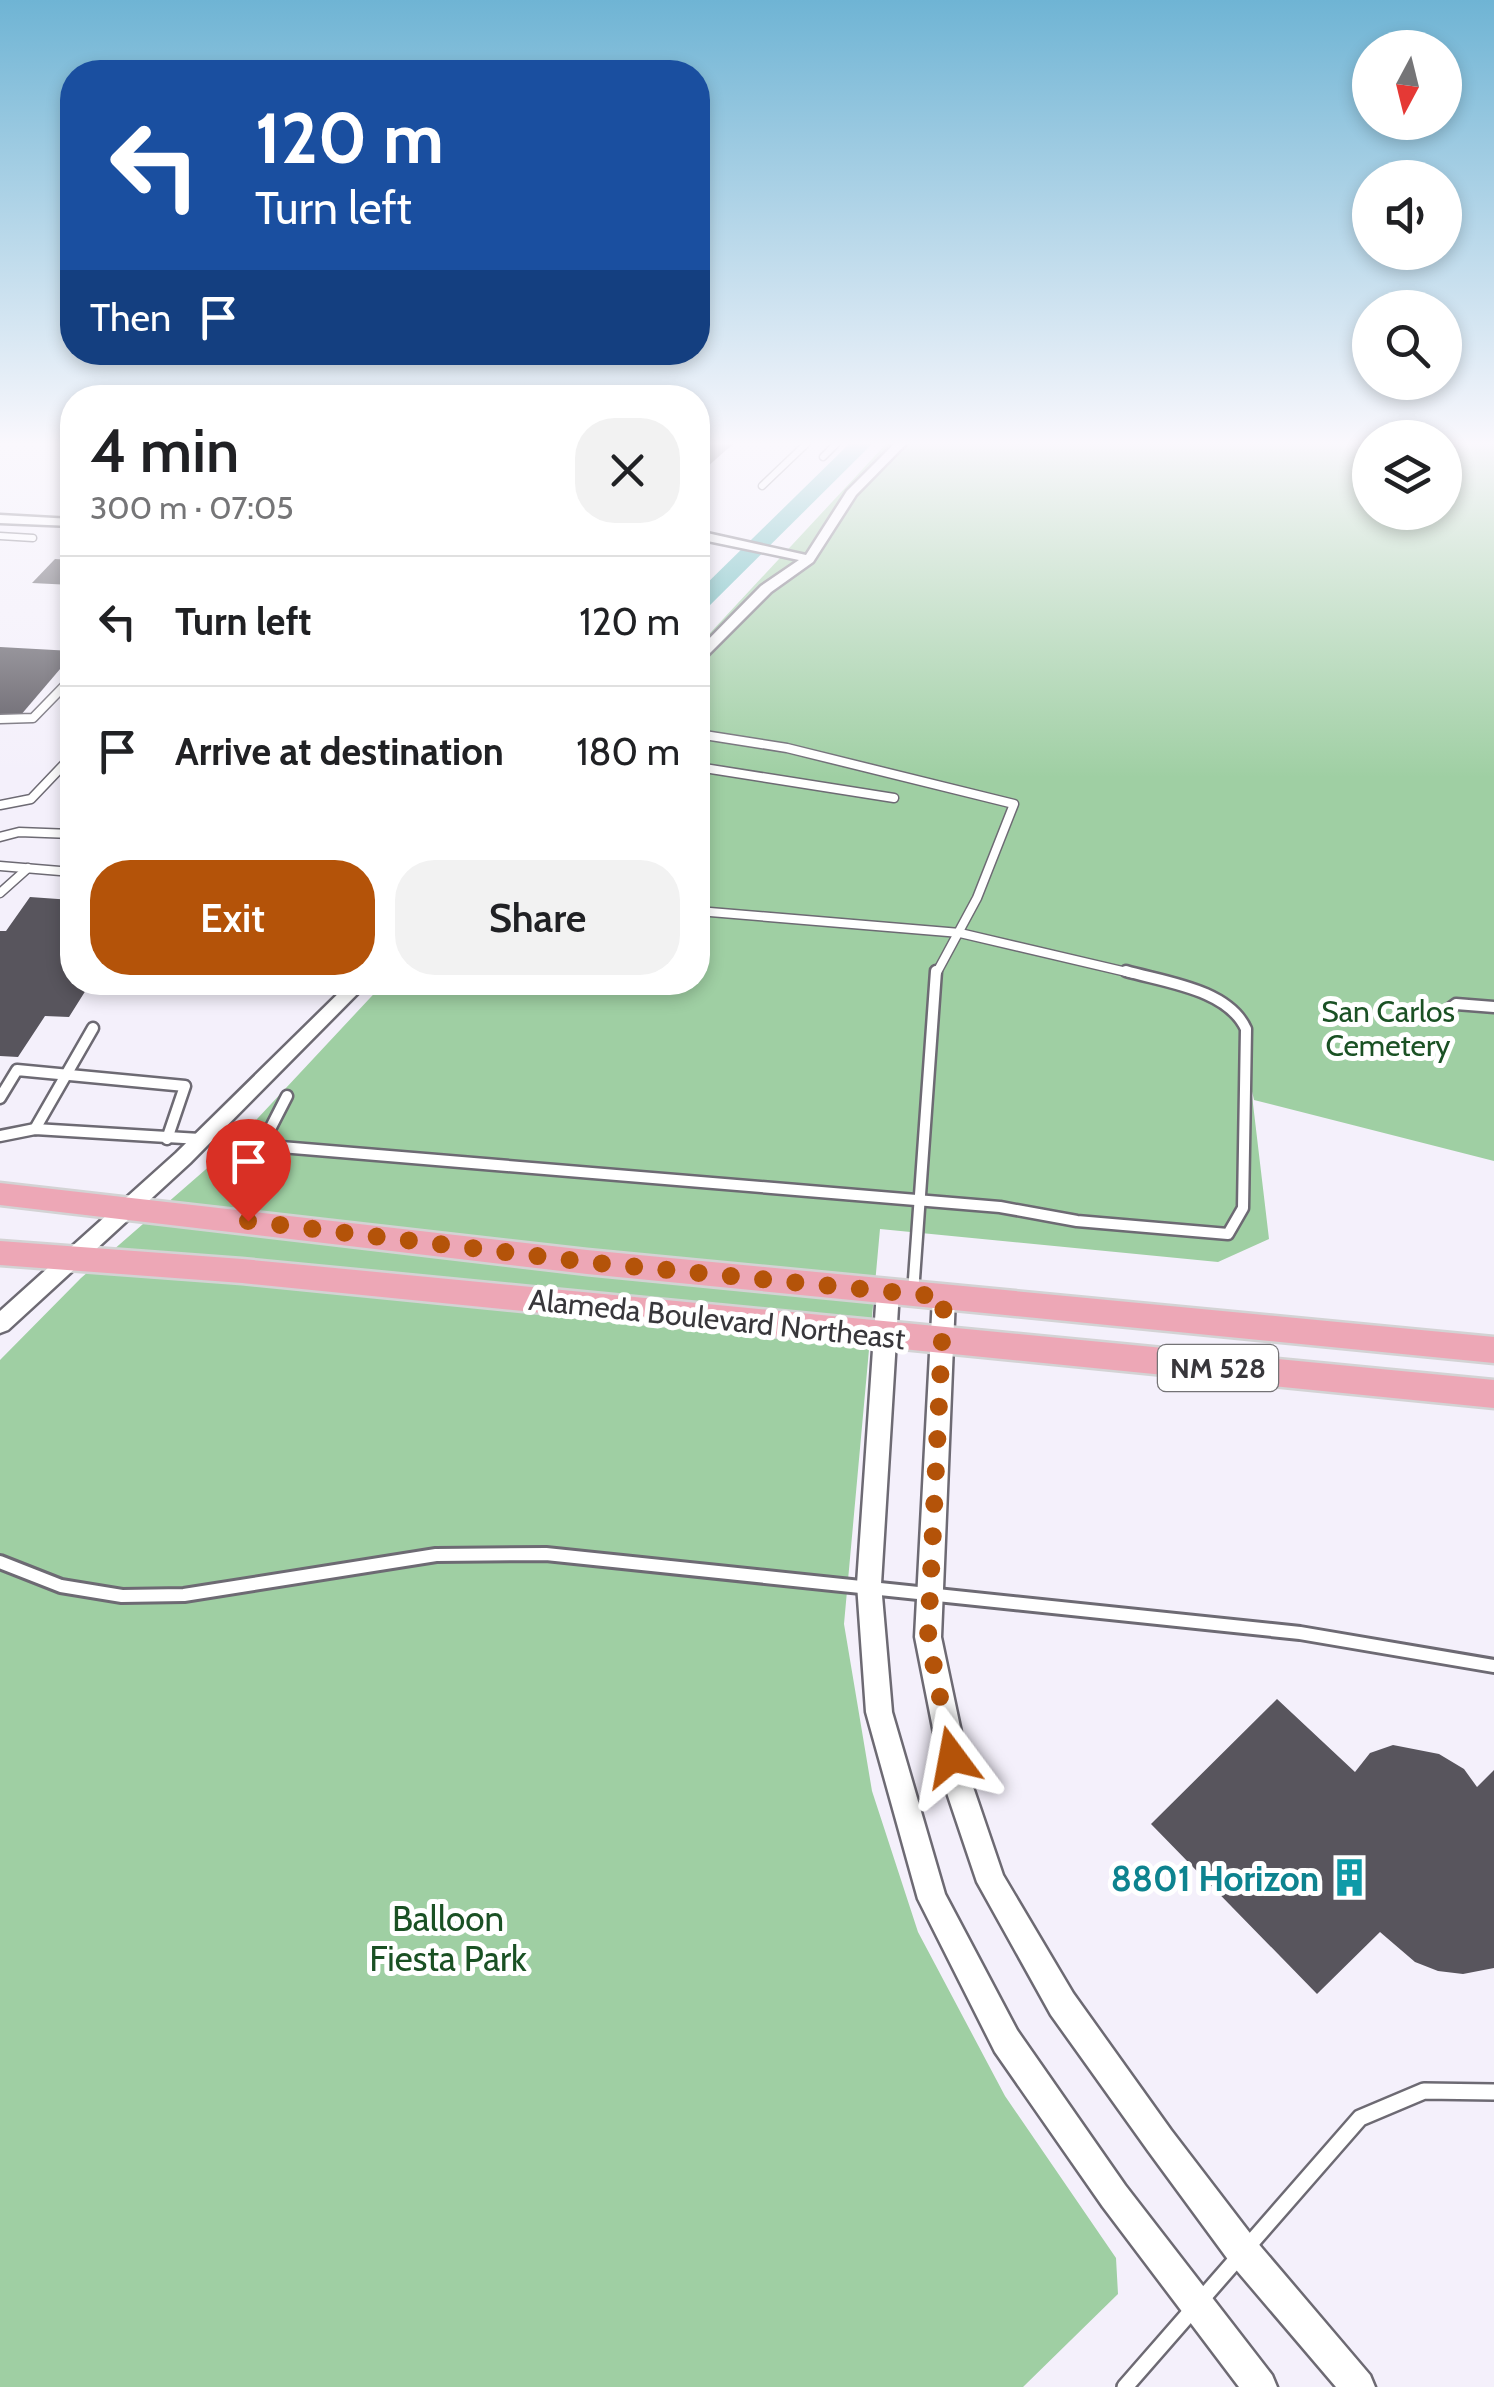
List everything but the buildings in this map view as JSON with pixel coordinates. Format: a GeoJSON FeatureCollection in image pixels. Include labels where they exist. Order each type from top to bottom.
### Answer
{"type":"FeatureCollection","features":[{"type":"Feature","properties":{"kind":"main road","name":"Alameda Boulevard Northeast"},"geometry":{"type":"LineString","coordinates":[[0,1194],[587,1262],[1494,1350]]}},
{"type":"Feature","properties":{"kind":"main road","name":"Alameda Boulevard Northeast"},"geometry":{"type":"LineString","coordinates":[[0,1253],[242,1271],[1494,1394]]}},
{"type":"Feature","properties":{"kind":"street"},"geometry":{"type":"LineString","coordinates":[[788,555],[809,560]]}},
{"type":"Feature","properties":{"kind":"street"},"geometry":{"type":"LineString","coordinates":[[710,645],[766,589],[812,555]]}},
{"type":"Feature","properties":{"kind":"street"},"geometry":{"type":"LineString","coordinates":[[0,1324],[200,1139],[348,995]]}},
{"type":"Feature","properties":{"kind":"street"},"geometry":{"type":"LineString","coordinates":[[1260,2387],[1196,2307],[1006,2040],[932,1899],[879,1712],[869,1584],[884,1336],[915,1294],[941,1341],[927,1591],[928,1637],[958,1784],[991,1882],[1062,2004],[1244,2253],[1358,2387]]}},
{"type":"Feature","properties":{"kind":"lane"},"geometry":{"type":"LineString","coordinates":[[0,719],[33,718],[60,690]]}},
{"type":"Feature","properties":{"kind":"lane"},"geometry":{"type":"LineString","coordinates":[[710,736],[787,748],[1014,804],[960,933],[936,970],[917,1202],[915,1294]]}},
{"type":"Feature","properties":{"kind":"lane"},"geometry":{"type":"LineString","coordinates":[[0,805],[32,798],[60,769]]}},
{"type":"Feature","properties":{"kind":"lane"},"geometry":{"type":"LineString","coordinates":[[710,770],[894,798]]}},
{"type":"Feature","properties":{"kind":"lane"},"geometry":{"type":"LineString","coordinates":[[0,837],[19,832],[60,834]]}},
{"type":"Feature","properties":{"kind":"lane"},"geometry":{"type":"LineString","coordinates":[[0,866],[60,871]]}},
{"type":"Feature","properties":{"kind":"lane"},"geometry":{"type":"LineString","coordinates":[[0,893],[28,868]]}},
{"type":"Feature","properties":{"kind":"lane"},"geometry":{"type":"LineString","coordinates":[[287,1096],[267,1135],[281,1147],[1000,1206],[1077,1222],[1228,1234],[1243,1208],[1246,1029],[1239,1012],[1198,991],[1064,954],[960,933],[710,912]]}},
{"type":"Feature","properties":{"kind":"lane"},"geometry":{"type":"LineString","coordinates":[[1438,1018],[1456,1004],[1494,1006]]}},
{"type":"Feature","properties":{"kind":"lane"},"geometry":{"type":"LineString","coordinates":[[36,1129],[93,1028]]}},
{"type":"Feature","properties":{"kind":"lane"},"geometry":{"type":"LineString","coordinates":[[0,1098],[16,1070],[185,1086],[166,1139]]}},
{"type":"Feature","properties":{"kind":"lane"},"geometry":{"type":"LineString","coordinates":[[0,1136],[36,1129],[200,1139]]}},
{"type":"Feature","properties":{"kind":"lane"},"geometry":{"type":"LineString","coordinates":[[0,1562],[31,1578],[89,1595],[151,1600],[431,1556],[496,1552],[869,1584],[1427,1648],[1494,1666]]}},
{"type":"Feature","properties":{"kind":"lane"},"geometry":{"type":"LineString","coordinates":[[1125,2387],[1360,2118],[1386,2101],[1422,2089],[1460,2086],[1494,2092]]}},
{"type":"Feature","properties":{"kind":"green space","name":"Balloon Fiesta Park"},"geometry":{"type":"Polygon","coordinates":[[[782,555],[1494,555],[1494,1161],[1254,1100],[1251,1087],[1269,1239],[1218,1262],[880,1229],[844,1624],[872,1791],[918,1932],[1005,2096],[1116,2258],[1118,2294],[1023,2387],[0,2387],[0,1360],[81,1278],[228,1150],[373,995],[710,995],[710,633],[782,555]]]}},
{"type":"Feature","properties":{"kind":"water"},"geometry":{"type":"Polygon","coordinates":[[[735,555],[760,555],[710,605],[710,580],[735,555]]]}},
{"type":"Feature","properties":{"kind":"place","name":"8801 Horizon"},"geometry":{"type":"Point","coordinates":[1349,1878]}},
{"type":"Feature","properties":{"kind":"route"},"geometry":{"type":"LineString","coordinates":[[248,1221],[587,1262],[944,1297],[927,1591],[928,1637],[952,1757]]}},
{"type":"Feature","properties":{"kind":"park label","name":"San Carlos Cemetery"},"geometry":{"type":"Point","coordinates":[1388,1028]}}]}
